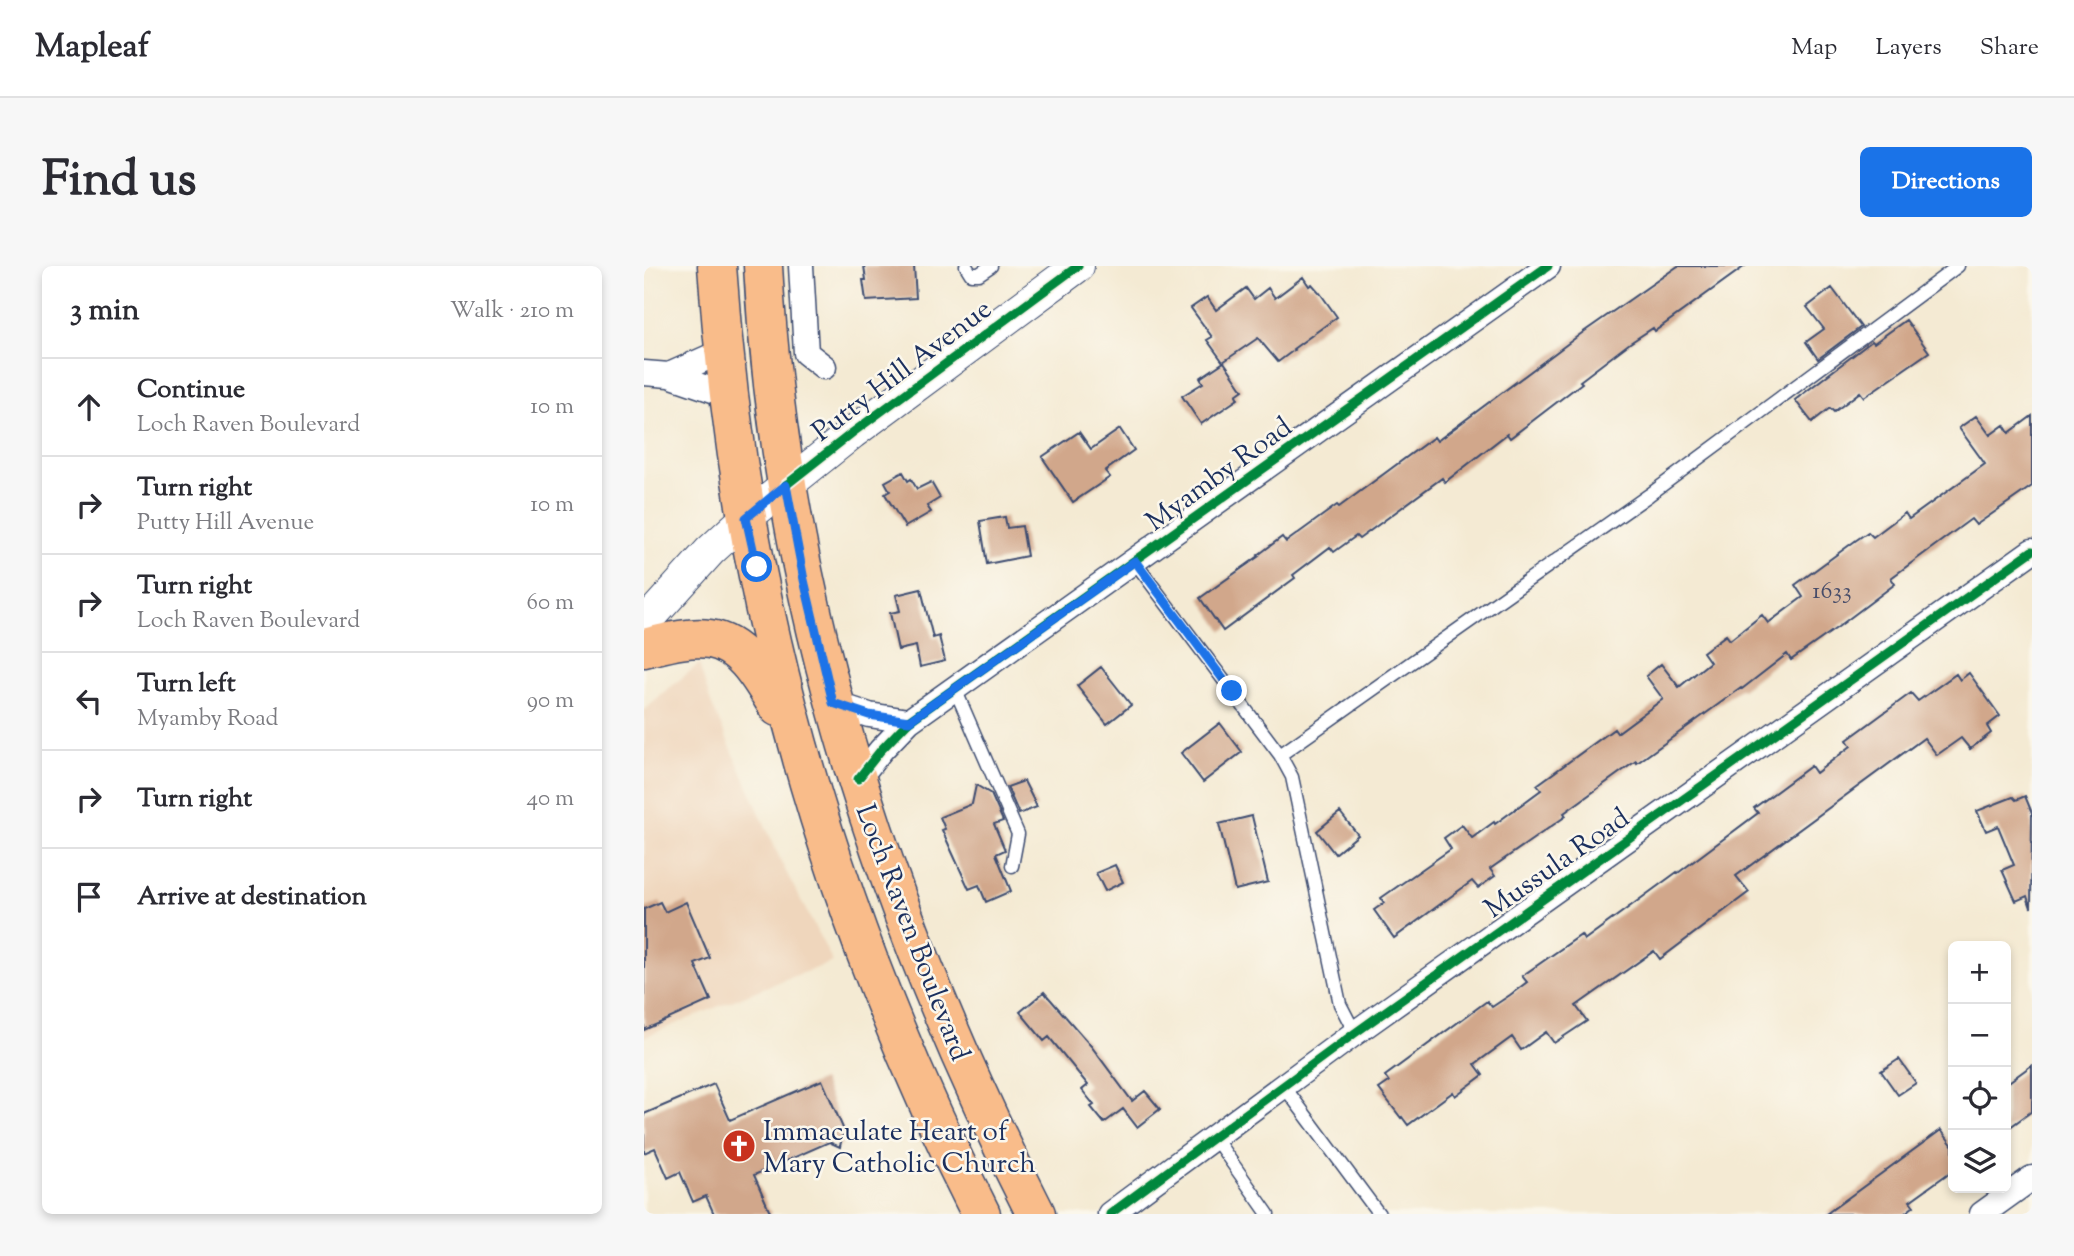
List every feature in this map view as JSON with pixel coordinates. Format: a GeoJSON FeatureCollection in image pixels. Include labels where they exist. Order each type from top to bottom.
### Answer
{"type":"FeatureCollection","features":[{"type":"Feature","properties":{"kind":"main road","name":"Loch Raven Boulevard"},"geometry":{"type":"LineString","coordinates":[[717,266],[746,518],[792,727],[836,872],[870,967],[912,1067],[981,1214]]}},
{"type":"Feature","properties":{"kind":"main road","name":"Loch Raven Boulevard"},"geometry":{"type":"LineString","coordinates":[[764,266],[775,409],[786,485],[804,580],[833,703],[892,885],[942,1015],[983,1108],[1036,1214]]}},
{"type":"Feature","properties":{"kind":"main road"},"geometry":{"type":"LineString","coordinates":[[644,648],[697,638],[711,639],[726,645],[752,667],[792,727]]}},
{"type":"Feature","properties":{"kind":"street"},"geometry":{"type":"LineString","coordinates":[[801,266],[806,353],[824,367]]}},
{"type":"Feature","properties":{"kind":"street","name":"Putty Hill Avenue"},"geometry":{"type":"LineString","coordinates":[[644,624],[710,551],[786,485],[1078,266]]}},
{"type":"Feature","properties":{"kind":"street","name":"Myamby Road"},"geometry":{"type":"LineString","coordinates":[[858,779],[909,721],[1548,266]]}},
{"type":"Feature","properties":{"kind":"street"},"geometry":{"type":"LineString","coordinates":[[656,374],[725,350]]}},
{"type":"Feature","properties":{"kind":"street"},"geometry":{"type":"LineString","coordinates":[[656,374],[730,396]]}},
{"type":"Feature","properties":{"kind":"street","name":"Mussula Road"},"geometry":{"type":"LineString","coordinates":[[1110,1214],[1355,1033],[2032,551]]}},
{"type":"Feature","properties":{"kind":"street"},"geometry":{"type":"LineString","coordinates":[[833,703],[869,715],[909,721]]}},
{"type":"Feature","properties":{"kind":"street"},"geometry":{"type":"LineString","coordinates":[[1983,1214],[2032,1178]]}},
{"type":"Feature","properties":{"kind":"lane"},"geometry":{"type":"LineString","coordinates":[[966,266],[971,274],[979,274],[991,266]]}},
{"type":"Feature","properties":{"kind":"lane"},"geometry":{"type":"LineString","coordinates":[[1280,755],[1649,495],[1958,266]]}},
{"type":"Feature","properties":{"kind":"lane"},"geometry":{"type":"LineString","coordinates":[[1135,561],[1280,755],[1292,776],[1340,1004],[1355,1033]]}},
{"type":"Feature","properties":{"kind":"lane"},"geometry":{"type":"LineString","coordinates":[[955,689],[1018,834],[1012,866]]}},
{"type":"Feature","properties":{"kind":"lane"},"geometry":{"type":"LineString","coordinates":[[1283,1085],[1379,1214]]}},
{"type":"Feature","properties":{"kind":"lane"},"geometry":{"type":"LineString","coordinates":[[1213,1137],[1268,1214]]}},
{"type":"Feature","properties":{"kind":"shaded area"},"geometry":{"type":"Polygon","coordinates":[[[699,664],[711,703],[785,870],[833,962],[644,1037],[644,711],[699,664]]]}},
{"type":"Feature","properties":{"kind":"building"},"geometry":{"type":"Polygon","coordinates":[[[864,266],[914,266],[916,298],[866,301],[864,266]]]}},
{"type":"Feature","properties":{"kind":"building"},"geometry":{"type":"Polygon","coordinates":[[[1678,266],[1745,266],[1655,331],[1653,328],[1630,343],[1510,438],[1507,434],[1445,482],[1442,478],[1359,539],[1356,536],[1334,552],[1330,547],[1293,575],[1295,578],[1223,631],[1200,598],[1282,537],[1286,542],[1337,505],[1339,507],[1434,437],[1437,441],[1582,333],[1678,266]]]}},
{"type":"Feature","properties":{"kind":"building"},"geometry":{"type":"Polygon","coordinates":[[[1303,277],[1309,286],[1312,284],[1320,293],[1337,317],[1278,362],[1258,338],[1223,362],[1207,340],[1212,337],[1191,308],[1207,297],[1216,310],[1246,288],[1254,299],[1268,288],[1275,298],[1303,277]]]}},
{"type":"Feature","properties":{"kind":"building"},"geometry":{"type":"Polygon","coordinates":[[[1832,288],[1861,327],[1818,359],[1806,342],[1824,329],[1807,307],[1832,288]]]}},
{"type":"Feature","properties":{"kind":"building"},"geometry":{"type":"Polygon","coordinates":[[[1906,320],[1929,352],[1864,397],[1860,392],[1834,412],[1830,408],[1812,422],[1795,400],[1872,341],[1874,343],[1906,320]]]}},
{"type":"Feature","properties":{"kind":"building"},"geometry":{"type":"Polygon","coordinates":[[[1224,362],[1243,390],[1236,395],[1238,399],[1201,424],[1182,396],[1203,383],[1200,378],[1224,362]]]}},
{"type":"Feature","properties":{"kind":"building"},"geometry":{"type":"Polygon","coordinates":[[[1976,416],[1990,435],[2004,425],[2009,433],[2032,416],[2032,486],[1976,525],[1971,519],[1891,578],[1895,584],[1838,627],[1791,660],[1787,654],[1742,689],[1564,813],[1566,816],[1490,869],[1495,876],[1478,888],[1472,881],[1394,938],[1374,910],[1384,903],[1381,898],[1451,849],[1444,838],[1462,825],[1472,838],[1494,822],[1495,824],[1541,790],[1537,785],[1614,729],[1617,733],[1663,699],[1646,676],[1661,664],[1679,687],[1710,662],[1703,652],[1726,635],[1730,640],[1762,615],[1768,623],[1803,597],[1795,585],[1855,541],[1868,532],[1873,537],[1905,513],[1909,519],[1985,464],[1959,428],[1976,416]]]}},
{"type":"Feature","properties":{"kind":"building"},"geometry":{"type":"Polygon","coordinates":[[[1120,429],[1134,450],[1105,471],[1110,477],[1073,502],[1042,457],[1079,432],[1091,449],[1120,429]]]}},
{"type":"Feature","properties":{"kind":"building"},"geometry":{"type":"Polygon","coordinates":[[[903,472],[917,489],[931,482],[940,498],[927,506],[931,512],[905,527],[885,494],[890,491],[885,482],[903,472]]]}},
{"type":"Feature","properties":{"kind":"building"},"geometry":{"type":"Polygon","coordinates":[[[1005,517],[1007,528],[1022,526],[1027,556],[987,564],[980,521],[1005,517]]]}},
{"type":"Feature","properties":{"kind":"building"},"geometry":{"type":"Polygon","coordinates":[[[921,589],[933,638],[939,636],[945,661],[920,667],[916,646],[898,650],[890,613],[900,611],[896,595],[921,589]]]}},
{"type":"Feature","properties":{"kind":"building"},"geometry":{"type":"Polygon","coordinates":[[[1101,667],[1131,705],[1107,724],[1077,686],[1101,667]]]}},
{"type":"Feature","properties":{"kind":"building"},"geometry":{"type":"Polygon","coordinates":[[[1969,673],[2000,716],[1987,726],[1991,733],[1970,749],[1961,738],[1937,755],[1924,738],[1736,876],[1749,892],[1660,959],[1654,951],[1576,1006],[1587,1021],[1554,1043],[1546,1032],[1521,1050],[1512,1037],[1475,1064],[1483,1075],[1455,1096],[1453,1092],[1408,1125],[1379,1089],[1389,1082],[1385,1076],[1487,1001],[1492,1007],[1510,995],[1527,982],[1522,976],[1581,935],[1584,940],[1678,873],[1758,813],[1754,808],[1811,766],[1816,773],[1851,746],[1847,740],[1911,693],[1918,701],[1956,674],[1960,680],[1969,673]]]}},
{"type":"Feature","properties":{"kind":"building"},"geometry":{"type":"Polygon","coordinates":[[[1220,723],[1242,752],[1203,782],[1181,753],[1220,723]]]}},
{"type":"Feature","properties":{"kind":"building"},"geometry":{"type":"Polygon","coordinates":[[[1024,781],[1037,807],[1019,814],[1007,787],[1024,781]]]}},
{"type":"Feature","properties":{"kind":"building"},"geometry":{"type":"Polygon","coordinates":[[[976,785],[991,794],[1003,821],[994,824],[1005,850],[996,854],[1011,891],[986,902],[979,885],[969,889],[942,830],[945,829],[940,817],[972,804],[976,785]]]}},
{"type":"Feature","properties":{"kind":"building"},"geometry":{"type":"Polygon","coordinates":[[[2025,796],[2032,813],[2031,908],[2027,896],[2016,901],[2002,870],[2014,865],[1998,826],[1986,831],[1977,811],[2013,797],[2016,800],[2025,796]]]}},
{"type":"Feature","properties":{"kind":"building"},"geometry":{"type":"Polygon","coordinates":[[[1340,812],[1358,835],[1335,854],[1317,831],[1340,812]]]}},
{"type":"Feature","properties":{"kind":"building"},"geometry":{"type":"Polygon","coordinates":[[[1252,816],[1268,882],[1235,890],[1219,824],[1252,816]]]}},
{"type":"Feature","properties":{"kind":"building"},"geometry":{"type":"Polygon","coordinates":[[[1115,865],[1123,882],[1105,891],[1096,873],[1115,865]]]}},
{"type":"Feature","properties":{"kind":"building"},"geometry":{"type":"Polygon","coordinates":[[[660,902],[665,912],[686,902],[710,958],[695,964],[711,1000],[644,1030],[644,909],[660,902]]]}},
{"type":"Feature","properties":{"kind":"building"},"geometry":{"type":"Polygon","coordinates":[[[1044,992],[1091,1046],[1132,1101],[1145,1091],[1160,1109],[1137,1127],[1123,1109],[1104,1123],[1082,1090],[1088,1085],[1049,1037],[1044,1041],[1020,1012],[1044,992]]]}},
{"type":"Feature","properties":{"kind":"building"},"geometry":{"type":"Polygon","coordinates":[[[1899,1059],[1916,1083],[1898,1095],[1881,1071],[1899,1059]]]}},
{"type":"Feature","properties":{"kind":"building"},"geometry":{"type":"Polygon","coordinates":[[[2032,1065],[2032,1111],[2011,1126],[2011,1080],[2032,1065]]]}},
{"type":"Feature","properties":{"kind":"building","name":"Immaculate Heart of Mary Catholic Church"},"geometry":{"type":"Polygon","coordinates":[[[822,1080],[846,1135],[842,1136],[840,1147],[829,1142],[754,1175],[771,1214],[714,1214],[706,1196],[693,1202],[680,1172],[668,1178],[655,1148],[644,1153],[644,1114],[714,1084],[730,1120],[822,1080]]]}},
{"type":"Feature","properties":{"kind":"building"},"geometry":{"type":"Polygon","coordinates":[[[1941,1130],[1948,1139],[1948,1174],[1910,1201],[1914,1206],[1904,1214],[1826,1214],[1941,1130]]]}},
{"type":"Feature","properties":{"kind":"cycle path"},"geometry":{"type":"LineString","coordinates":[[786,485],[1078,266]]}},
{"type":"Feature","properties":{"kind":"cycle path"},"geometry":{"type":"LineString","coordinates":[[858,779],[909,721],[1548,266]]}},
{"type":"Feature","properties":{"kind":"cycle path"},"geometry":{"type":"LineString","coordinates":[[1110,1214],[1355,1033],[2032,551]]}},
{"type":"Feature","properties":{"kind":"place","name":"Immaculate Heart of Mary Catholic Church"},"geometry":{"type":"Point","coordinates":[739,1146]}},
{"type":"Feature","properties":{"kind":"route"},"geometry":{"type":"LineString","coordinates":[[757,567],[746,518],[786,485],[804,580],[833,703],[869,715],[909,721],[1135,561],[1232,691]]}}]}
